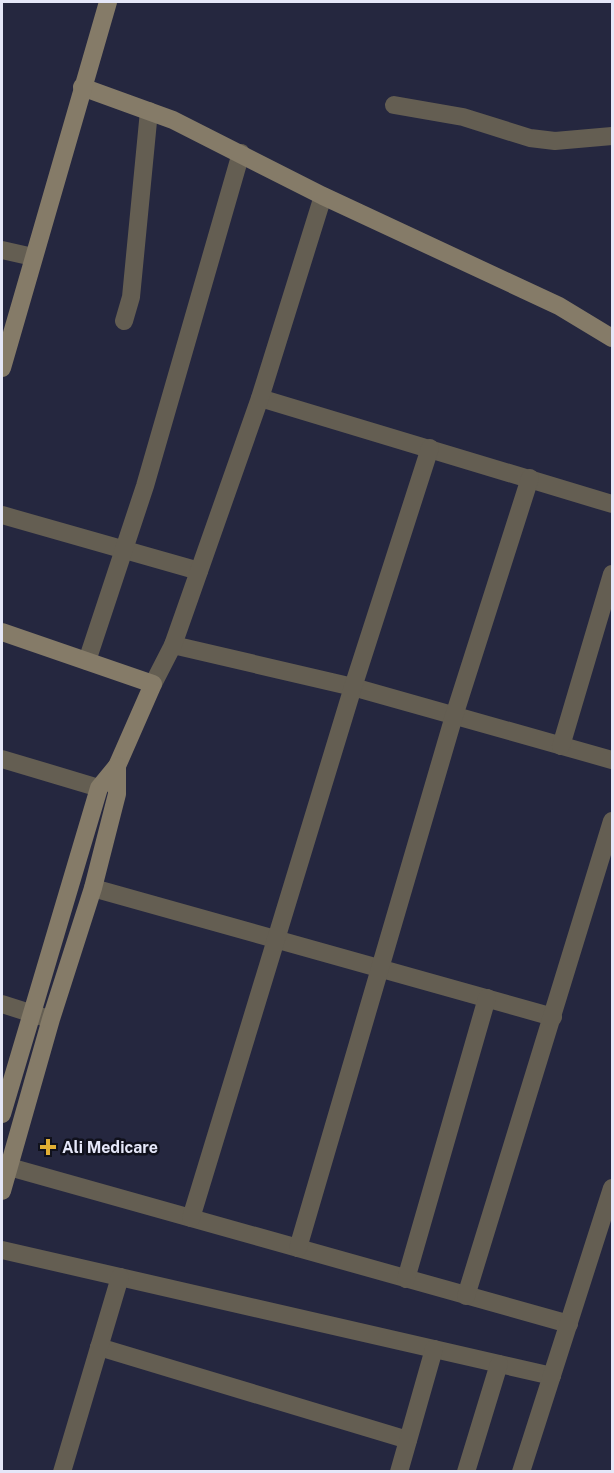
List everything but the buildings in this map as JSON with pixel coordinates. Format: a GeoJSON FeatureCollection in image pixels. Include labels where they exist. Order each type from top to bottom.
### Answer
{"type":"FeatureCollection","features":[{"type":"Feature","properties":{"kind":"main road"},"geometry":{"type":"LineString","coordinates":[[2,368],[108,2]]}},
{"type":"Feature","properties":{"kind":"main road"},"geometry":{"type":"LineString","coordinates":[[82,87],[149,111],[241,153],[323,196],[559,306],[612,338]]}},
{"type":"Feature","properties":{"kind":"main road"},"geometry":{"type":"LineString","coordinates":[[2,632],[153,684],[117,766],[99,788],[2,1114]]}},
{"type":"Feature","properties":{"kind":"main road"},"geometry":{"type":"LineString","coordinates":[[2,1191],[5,1166],[93,888],[117,794],[117,766]]}},
{"type":"Feature","properties":{"kind":"street"},"geometry":{"type":"LineString","coordinates":[[394,105],[463,117],[530,138],[555,141],[612,136]]}},
{"type":"Feature","properties":{"kind":"street"},"geometry":{"type":"LineString","coordinates":[[124,321],[131,297],[149,111]]}},
{"type":"Feature","properties":{"kind":"street"},"geometry":{"type":"LineString","coordinates":[[87,661],[145,486],[241,153]]}},
{"type":"Feature","properties":{"kind":"street"},"geometry":{"type":"LineString","coordinates":[[153,684],[173,645],[260,398],[323,196]]}},
{"type":"Feature","properties":{"kind":"street"},"geometry":{"type":"LineString","coordinates":[[2,250],[33,257]]}},
{"type":"Feature","properties":{"kind":"street"},"geometry":{"type":"LineString","coordinates":[[260,398],[612,504]]}},
{"type":"Feature","properties":{"kind":"street"},"geometry":{"type":"LineString","coordinates":[[190,1218],[352,687],[430,448]]}},
{"type":"Feature","properties":{"kind":"street"},"geometry":{"type":"LineString","coordinates":[[298,1248],[454,716],[530,478]]}},
{"type":"Feature","properties":{"kind":"street"},"geometry":{"type":"LineString","coordinates":[[2,515],[199,571]]}},
{"type":"Feature","properties":{"kind":"street"},"geometry":{"type":"LineString","coordinates":[[561,746],[612,574]]}},
{"type":"Feature","properties":{"kind":"street"},"geometry":{"type":"LineString","coordinates":[[173,645],[352,687],[612,760]]}},
{"type":"Feature","properties":{"kind":"street"},"geometry":{"type":"LineString","coordinates":[[2,759],[99,788]]}},
{"type":"Feature","properties":{"kind":"street"},"geometry":{"type":"LineString","coordinates":[[466,1296],[612,821]]}},
{"type":"Feature","properties":{"kind":"street"},"geometry":{"type":"LineString","coordinates":[[93,888],[553,1017]]}},
{"type":"Feature","properties":{"kind":"street"},"geometry":{"type":"LineString","coordinates":[[406,1279],[487,998]]}},
{"type":"Feature","properties":{"kind":"street"},"geometry":{"type":"LineString","coordinates":[[2,1004],[51,1019]]}},
{"type":"Feature","properties":{"kind":"street"},"geometry":{"type":"LineString","coordinates":[[5,1166],[568,1324]]}},
{"type":"Feature","properties":{"kind":"street"},"geometry":{"type":"LineString","coordinates":[[521,1472],[612,1188]]}},
{"type":"Feature","properties":{"kind":"street"},"geometry":{"type":"LineString","coordinates":[[2,1250],[552,1376]]}},
{"type":"Feature","properties":{"kind":"street"},"geometry":{"type":"LineString","coordinates":[[62,1472],[120,1277]]}},
{"type":"Feature","properties":{"kind":"street"},"geometry":{"type":"LineString","coordinates":[[99,1347],[408,1440]]}},
{"type":"Feature","properties":{"kind":"street"},"geometry":{"type":"LineString","coordinates":[[399,1472],[434,1349]]}},
{"type":"Feature","properties":{"kind":"street"},"geometry":{"type":"LineString","coordinates":[[466,1472],[500,1364]]}},
{"type":"Feature","properties":{"kind":"place","name":"Ali Medicare"},"geometry":{"type":"Point","coordinates":[48,1147]}}]}
